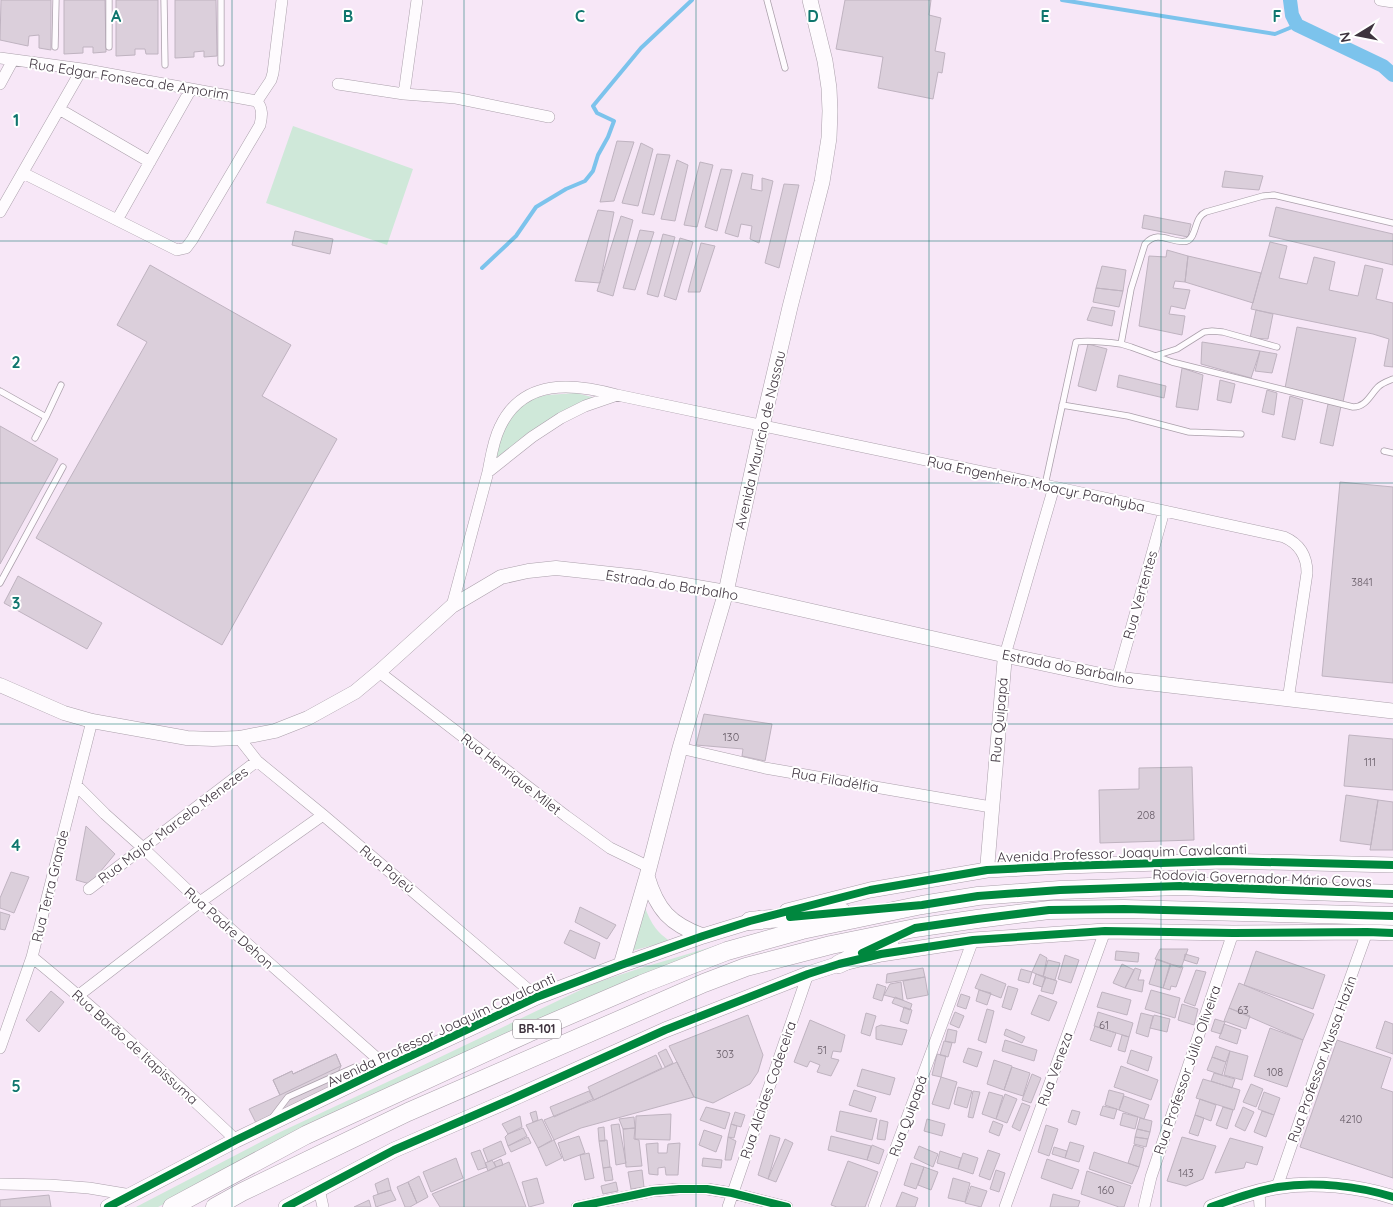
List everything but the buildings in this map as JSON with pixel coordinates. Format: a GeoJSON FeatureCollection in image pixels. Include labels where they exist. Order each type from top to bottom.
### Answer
{"type":"FeatureCollection","features":[{"type":"Feature","properties":{"kind":"highway","name":"Rodovia Governador Mário Covas"},"geometry":{"type":"LineString","coordinates":[[922,905],[978,896],[1060,890],[1180,886],[1393,894]]}},
{"type":"Feature","properties":{"kind":"highway"},"geometry":{"type":"LineString","coordinates":[[750,920],[922,905]]}},
{"type":"Feature","properties":{"kind":"highway","name":"BR-101"},"geometry":{"type":"LineString","coordinates":[[172,1207],[306,1135],[528,1033],[642,984],[727,951],[802,930],[922,905]]}},
{"type":"Feature","properties":{"kind":"highway","name":"BR-101"},"geometry":{"type":"LineString","coordinates":[[215,1207],[242,1192],[408,1112],[704,983],[746,967],[831,945],[915,928],[1049,910],[1124,909],[1393,916]]}},
{"type":"Feature","properties":{"kind":"highway"},"geometry":{"type":"LineString","coordinates":[[839,964],[915,928]]}},
{"type":"Feature","properties":{"kind":"main road","name":"Avenida Maurício de Nassau"},"geometry":{"type":"LineString","coordinates":[[621,965],[648,872],[680,748],[726,592],[762,426],[822,182],[829,138],[829,88],[825,61],[810,0]]}},
{"type":"Feature","properties":{"kind":"main road","name":"Estrada do Barbalho"},"geometry":{"type":"LineString","coordinates":[[726,592],[1117,679],[1288,700],[1316,700],[1393,711]]}},
{"type":"Feature","properties":{"kind":"main road","name":"Avenida Professor Joaquim Cavalcanti"},"geometry":{"type":"LineString","coordinates":[[108,1207],[268,1124],[538,997],[621,965],[750,920],[870,890],[987,870],[1224,861],[1393,865]]}},
{"type":"Feature","properties":{"kind":"main road"},"geometry":{"type":"LineString","coordinates":[[648,872],[652,893],[660,908],[672,920],[687,930],[703,936]]}},
{"type":"Feature","properties":{"kind":"main road"},"geometry":{"type":"LineString","coordinates":[[286,1207],[394,1150],[665,1030],[808,974],[839,964],[881,954],[973,940],[1105,931],[1393,933]]}},
{"type":"Feature","properties":{"kind":"street"},"geometry":{"type":"LineString","coordinates":[[23,172],[177,250],[186,248],[260,125],[262,111],[257,101],[271,80],[273,73],[282,0]]}},
{"type":"Feature","properties":{"kind":"street"},"geometry":{"type":"LineString","coordinates":[[404,94],[417,0]]}},
{"type":"Feature","properties":{"kind":"street"},"geometry":{"type":"LineString","coordinates":[[1380,0],[1393,2]]}},
{"type":"Feature","properties":{"kind":"street","name":"Rua Edgar Fonseca de Amorim"},"geometry":{"type":"LineString","coordinates":[[0,58],[82,69],[257,101]]}},
{"type":"Feature","properties":{"kind":"street"},"geometry":{"type":"LineString","coordinates":[[0,84],[13,60]]}},
{"type":"Feature","properties":{"kind":"street"},"geometry":{"type":"LineString","coordinates":[[0,212],[82,69]]}},
{"type":"Feature","properties":{"kind":"street"},"geometry":{"type":"LineString","coordinates":[[338,84],[404,94],[456,98],[549,117]]}},
{"type":"Feature","properties":{"kind":"street"},"geometry":{"type":"LineString","coordinates":[[118,220],[191,89]]}},
{"type":"Feature","properties":{"kind":"street"},"geometry":{"type":"LineString","coordinates":[[59,109],[150,162]]}},
{"type":"Feature","properties":{"kind":"street","name":"Rua Engenheiro Moacyr Parahyba"},"geometry":{"type":"LineString","coordinates":[[452,606],[499,428],[509,412],[522,400],[539,390],[575,386],[1284,537],[1299,547],[1307,564],[1288,700]]}},
{"type":"Feature","properties":{"kind":"street"},"geometry":{"type":"LineString","coordinates":[[488,472],[532,437],[561,418],[585,406],[617,395]]}},
{"type":"Feature","properties":{"kind":"street","name":"Rua Quipapá"},"geometry":{"type":"LineString","coordinates":[[987,870],[1005,655],[1050,486]]}},
{"type":"Feature","properties":{"kind":"street","name":"Rua Vertentes"},"geometry":{"type":"LineString","coordinates":[[1117,679],[1164,511]]}},
{"type":"Feature","properties":{"kind":"street","name":"Estrada do Barbalho"},"geometry":{"type":"LineString","coordinates":[[0,685],[64,713],[92,721],[187,738],[239,738],[275,731],[308,718],[355,692],[452,606],[501,577],[528,570],[556,568],[639,577],[726,592]]}},
{"type":"Feature","properties":{"kind":"street","name":"Rua Henrique Milet"},"geometry":{"type":"LineString","coordinates":[[379,672],[566,816],[610,848],[648,872]]}},
{"type":"Feature","properties":{"kind":"street","name":"Rua Terra Grande"},"geometry":{"type":"LineString","coordinates":[[0,1048],[32,957],[92,721]]}},
{"type":"Feature","properties":{"kind":"street","name":"Rua Pajeú"},"geometry":{"type":"LineString","coordinates":[[239,738],[257,761],[538,997]]}},
{"type":"Feature","properties":{"kind":"street","name":"Rua Filadélfia"},"geometry":{"type":"LineString","coordinates":[[680,748],[765,768],[991,807]]}},
{"type":"Feature","properties":{"kind":"street","name":"Rua Major Marcelo Menezes"},"geometry":{"type":"LineString","coordinates":[[90,889],[257,761]]}},
{"type":"Feature","properties":{"kind":"street","name":"Rua Padre Dehon"},"geometry":{"type":"LineString","coordinates":[[76,785],[200,902],[386,1067]]}},
{"type":"Feature","properties":{"kind":"street"},"geometry":{"type":"LineString","coordinates":[[78,995],[200,902],[323,815]]}},
{"type":"Feature","properties":{"kind":"street","name":"Rua Veneza"},"geometry":{"type":"LineString","coordinates":[[1004,1207],[1105,931]]}},
{"type":"Feature","properties":{"kind":"street","name":"Rua Professor Mussa Hazin"},"geometry":{"type":"LineString","coordinates":[[1277,1187],[1367,932]]}},
{"type":"Feature","properties":{"kind":"street","name":"Rua Professor Júlio Oliveira"},"geometry":{"type":"LineString","coordinates":[[1144,1207],[1151,1177],[1233,933]]}},
{"type":"Feature","properties":{"kind":"street","name":"Rua Quipapá"},"geometry":{"type":"LineString","coordinates":[[874,1207],[973,940]]}},
{"type":"Feature","properties":{"kind":"street","name":"Rua Barão de Itapissuma"},"geometry":{"type":"LineString","coordinates":[[32,957],[78,995],[236,1140]]}},
{"type":"Feature","properties":{"kind":"street","name":"Rua Alcides Codeceira"},"geometry":{"type":"LineString","coordinates":[[728,1207],[808,974]]}},
{"type":"Feature","properties":{"kind":"street"},"geometry":{"type":"LineString","coordinates":[[0,1184],[81,1187],[131,1195]]}},
{"type":"Feature","properties":{"kind":"street"},"geometry":{"type":"LineString","coordinates":[[1211,1207],[1232,1199],[1277,1187],[1295,1185],[1345,1187],[1393,1196]]}},
{"type":"Feature","properties":{"kind":"street"},"geometry":{"type":"LineString","coordinates":[[319,1189],[322,1207]]}},
{"type":"Feature","properties":{"kind":"street"},"geometry":{"type":"LineString","coordinates":[[584,1206],[653,1191],[707,1189],[732,1193],[787,1207]]}},
{"type":"Feature","properties":{"kind":"street"},"geometry":{"type":"LineString","coordinates":[[1259,1192],[1260,1207]]}},
{"type":"Feature","properties":{"kind":"lane"},"geometry":{"type":"LineString","coordinates":[[55,46],[56,0]]}},
{"type":"Feature","properties":{"kind":"lane"},"geometry":{"type":"LineString","coordinates":[[109,0],[110,48]]}},
{"type":"Feature","properties":{"kind":"lane"},"geometry":{"type":"LineString","coordinates":[[164,0],[165,66]]}},
{"type":"Feature","properties":{"kind":"lane"},"geometry":{"type":"LineString","coordinates":[[221,0],[221,63]]}},
{"type":"Feature","properties":{"kind":"lane"},"geometry":{"type":"LineString","coordinates":[[767,0],[786,68]]}},
{"type":"Feature","properties":{"kind":"lane"},"geometry":{"type":"LineString","coordinates":[[1121,344],[1131,289],[1145,244],[1148,240],[1156,237],[1182,241],[1188,240],[1191,238],[1199,218],[1206,212],[1263,196],[1274,195],[1393,223]]}},
{"type":"Feature","properties":{"kind":"lane"},"geometry":{"type":"LineString","coordinates":[[1156,356],[1177,349],[1204,332],[1212,331],[1223,332],[1277,347]]}},
{"type":"Feature","properties":{"kind":"lane"},"geometry":{"type":"LineString","coordinates":[[1050,486],[1062,405],[1076,342],[1121,344],[1172,362],[1353,407],[1360,407],[1379,386],[1393,379]]}},
{"type":"Feature","properties":{"kind":"lane"},"geometry":{"type":"LineString","coordinates":[[34,438],[61,386]]}},
{"type":"Feature","properties":{"kind":"lane"},"geometry":{"type":"LineString","coordinates":[[0,391],[46,417]]}},
{"type":"Feature","properties":{"kind":"lane"},"geometry":{"type":"LineString","coordinates":[[1062,405],[1128,416],[1189,432],[1241,434]]}},
{"type":"Feature","properties":{"kind":"lane"},"geometry":{"type":"LineString","coordinates":[[1384,451],[1393,452]]}},
{"type":"Feature","properties":{"kind":"lane"},"geometry":{"type":"LineString","coordinates":[[0,583],[63,467]]}},
{"type":"Feature","properties":{"kind":"green space"},"geometry":{"type":"Polygon","coordinates":[[[293,126],[413,169],[387,245],[266,203],[293,126]]]}},
{"type":"Feature","properties":{"kind":"green space"},"geometry":{"type":"Polygon","coordinates":[[[576,393],[596,398],[504,452],[494,460],[502,425],[527,400],[547,395],[576,393]]]}},
{"type":"Feature","properties":{"kind":"green space"},"geometry":{"type":"Polygon","coordinates":[[[642,900],[649,918],[659,932],[670,941],[631,951],[642,900]]]}},
{"type":"Feature","properties":{"kind":"green space"},"geometry":{"type":"Polygon","coordinates":[[[728,942],[228,1171],[158,1207],[136,1207],[276,1134],[595,983],[728,942]]]}},
{"type":"Feature","properties":{"kind":"waterway"},"geometry":{"type":"LineString","coordinates":[[482,268],[516,236],[536,207],[566,189],[585,181],[593,171],[598,155],[614,121],[597,113],[593,106],[641,48],[692,0]]}},
{"type":"Feature","properties":{"kind":"waterway"},"geometry":{"type":"LineString","coordinates":[[1062,0],[1275,34],[1297,25]]}},
{"type":"Feature","properties":{"kind":"waterway"},"geometry":{"type":"LineString","coordinates":[[1290,0],[1292,15],[1297,25],[1383,66],[1393,75]]}},
{"type":"Feature","properties":{"kind":"cycle path"},"geometry":{"type":"LineString","coordinates":[[108,1207],[236,1140],[537,997],[621,965],[750,921],[870,890],[987,870],[1224,861],[1393,865]]}},
{"type":"Feature","properties":{"kind":"cycle path"},"geometry":{"type":"LineString","coordinates":[[790,917],[922,905],[978,896],[1060,890],[1180,886],[1393,894]]}},
{"type":"Feature","properties":{"kind":"cycle path"},"geometry":{"type":"LineString","coordinates":[[862,953],[915,928],[1049,910],[1124,909],[1393,916]]}},
{"type":"Feature","properties":{"kind":"cycle path"},"geometry":{"type":"LineString","coordinates":[[286,1207],[394,1150],[665,1030],[808,974],[839,964],[881,954],[973,940],[1105,931],[1393,933]]}},
{"type":"Feature","properties":{"kind":"cycle path"},"geometry":{"type":"LineString","coordinates":[[1211,1207],[1261,1191],[1306,1184],[1351,1187],[1393,1197]]}},
{"type":"Feature","properties":{"kind":"cycle path"},"geometry":{"type":"LineString","coordinates":[[577,1207],[653,1191],[679,1189],[707,1189],[732,1193],[787,1207]]}}]}
